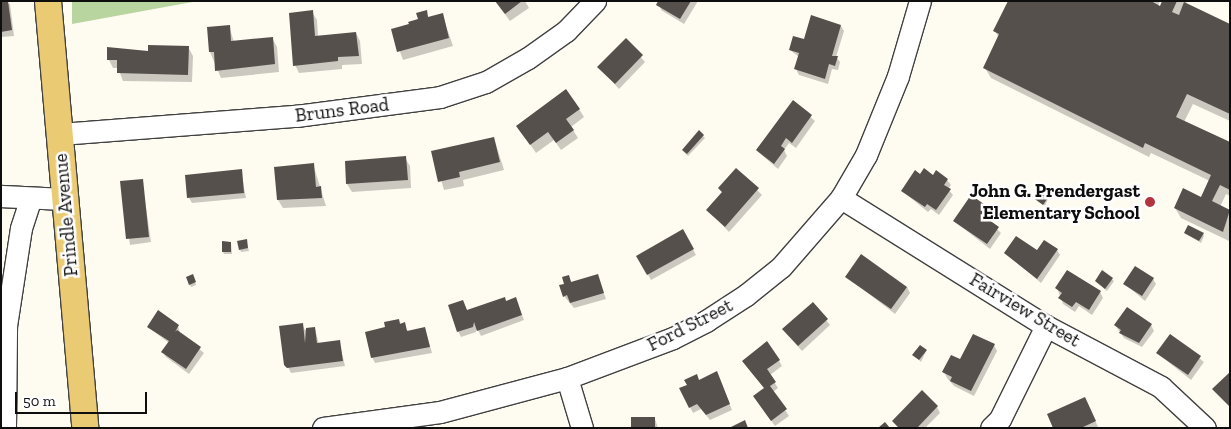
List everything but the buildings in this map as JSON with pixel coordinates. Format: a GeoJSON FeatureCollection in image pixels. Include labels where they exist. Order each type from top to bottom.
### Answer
{"type":"FeatureCollection","features":[{"type":"Feature","properties":{"kind":"main road","name":"Prindle Avenue"},"geometry":{"type":"LineString","coordinates":[[48,1],[64,199],[86,428]]}},
{"type":"Feature","properties":{"kind":"street","name":"Bruns Road"},"geometry":{"type":"LineString","coordinates":[[60,134],[296,116],[440,97],[486,82],[528,58],[566,30],[595,1]]}},
{"type":"Feature","properties":{"kind":"street","name":"Ford Street"},"geometry":{"type":"LineString","coordinates":[[323,428],[440,412],[567,378],[672,338],[706,321],[746,295],[781,267],[841,198],[866,154],[898,76],[920,1]]}},
{"type":"Feature","properties":{"kind":"street"},"geometry":{"type":"LineString","coordinates":[[1,196],[30,200],[64,199]]}},
{"type":"Feature","properties":{"kind":"street","name":"Fairview Street"},"geometry":{"type":"LineString","coordinates":[[841,198],[1046,326],[1161,387],[1205,428]]}},
{"type":"Feature","properties":{"kind":"street"},"geometry":{"type":"LineString","coordinates":[[5,428],[6,326],[21,228],[30,200]]}},
{"type":"Feature","properties":{"kind":"street"},"geometry":{"type":"LineString","coordinates":[[991,428],[1000,418],[1046,326]]}},
{"type":"Feature","properties":{"kind":"street"},"geometry":{"type":"LineString","coordinates":[[567,378],[582,428]]}},
{"type":"Feature","properties":{"kind":"green space"},"geometry":{"type":"Polygon","coordinates":[[[72,1],[198,1],[72,24],[72,1]]]}},
{"type":"Feature","properties":{"kind":"place","name":"John G. Prendergast Elementary School"},"geometry":{"type":"Point","coordinates":[1150,202]}}]}
